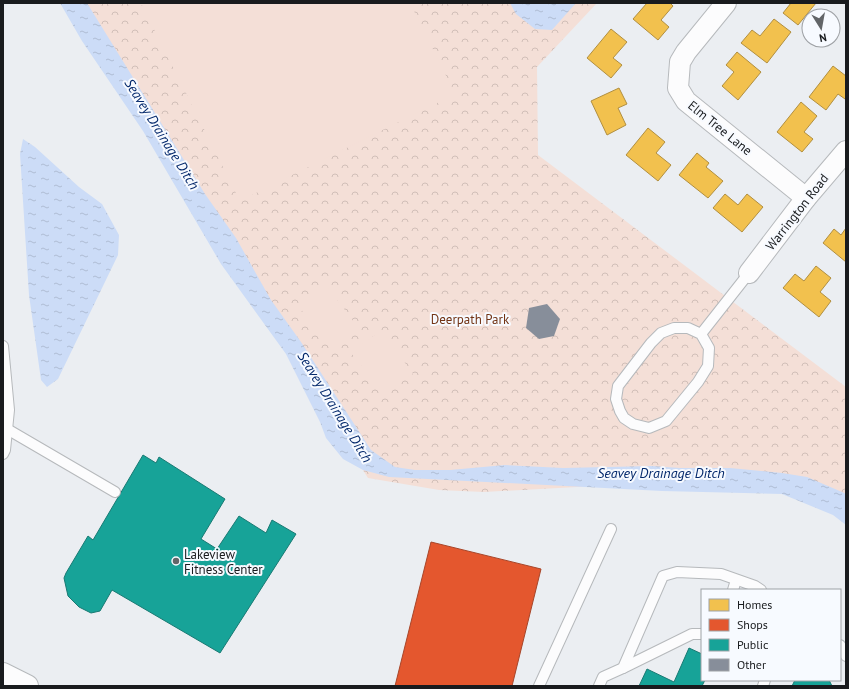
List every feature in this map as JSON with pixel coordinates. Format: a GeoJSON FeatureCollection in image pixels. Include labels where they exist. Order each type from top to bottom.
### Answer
{"type":"FeatureCollection","features":[{"type":"Feature","properties":{"kind":"street","name":"Elm Tree Lane"},"geometry":{"type":"LineString","coordinates":[[726,3],[686,52],[671,82],[678,88],[686,101],[806,198]]}},
{"type":"Feature","properties":{"kind":"street","name":"Warrington Road"},"geometry":{"type":"LineString","coordinates":[[749,273],[806,198],[846,151]]}},
{"type":"Feature","properties":{"kind":"street"},"geometry":{"type":"LineString","coordinates":[[3,674],[27,686]]}},
{"type":"Feature","properties":{"kind":"lane"},"geometry":{"type":"LineString","coordinates":[[701,334],[749,273]]}},
{"type":"Feature","properties":{"kind":"lane"},"geometry":{"type":"LineString","coordinates":[[674,328],[688,328],[701,334],[709,348],[708,366],[698,382],[666,421],[649,428],[633,424],[624,418],[616,399],[618,386],[651,343],[661,333],[674,328]]}},
{"type":"Feature","properties":{"kind":"lane"},"geometry":{"type":"LineString","coordinates":[[3,346],[10,410],[3,454]]}},
{"type":"Feature","properties":{"kind":"lane"},"geometry":{"type":"LineString","coordinates":[[7,429],[115,492]]}},
{"type":"Feature","properties":{"kind":"lane"},"geometry":{"type":"LineString","coordinates":[[540,686],[611,529]]}},
{"type":"Feature","properties":{"kind":"lane"},"geometry":{"type":"LineString","coordinates":[[623,668],[663,576],[677,572],[721,574],[758,589]]}},
{"type":"Feature","properties":{"kind":"lane"},"geometry":{"type":"LineString","coordinates":[[733,589],[736,580]]}},
{"type":"Feature","properties":{"kind":"lane"},"geometry":{"type":"LineString","coordinates":[[599,686],[603,677],[692,634],[701,634]]}},
{"type":"Feature","properties":{"kind":"lane"},"geometry":{"type":"LineString","coordinates":[[841,647],[846,656]]}},
{"type":"Feature","properties":{"kind":"green space","name":"Deerpath Park"},"geometry":{"type":"Polygon","coordinates":[[[66,3],[597,3],[537,67],[538,155],[846,387],[846,514],[781,485],[614,485],[484,492],[439,490],[368,478],[66,3]]]}},
{"type":"Feature","properties":{"kind":"green space"},"geometry":{"type":"Polygon","coordinates":[[[141,3],[410,3],[455,94],[240,201],[141,3]]]}},
{"type":"Feature","properties":{"kind":"green space"},"geometry":{"type":"Polygon","coordinates":[[[325,284],[357,326],[330,348],[297,304],[325,284]]]}},
{"type":"Feature","properties":{"kind":"green space"},"geometry":{"type":"Polygon","coordinates":[[[381,330],[413,374],[384,394],[351,353],[381,330]]]}},
{"type":"Feature","properties":{"kind":"water","name":"Seavey Drainage Ditch"},"geometry":{"type":"Polygon","coordinates":[[[60,3],[87,3],[205,194],[236,238],[271,300],[301,342],[371,450],[395,467],[415,470],[450,470],[505,465],[563,468],[652,466],[680,468],[730,468],[782,473],[807,477],[846,494],[846,525],[833,515],[782,494],[662,491],[389,477],[363,470],[343,459],[326,438],[320,422],[286,354],[221,264],[143,131],[82,41],[60,3]]]}},
{"type":"Feature","properties":{"kind":"water"},"geometry":{"type":"Polygon","coordinates":[[[510,3],[576,3],[552,30],[535,29],[516,14],[510,3]]]}},
{"type":"Feature","properties":{"kind":"water"},"geometry":{"type":"Polygon","coordinates":[[[23,139],[35,147],[79,187],[102,204],[119,235],[118,255],[58,379],[47,387],[41,380],[29,295],[20,154],[23,139]]]}},
{"type":"Feature","properties":{"kind":"building: Homes"},"geometry":{"type":"Polygon","coordinates":[[[647,3],[670,3],[673,6],[661,20],[669,27],[658,40],[633,19],[647,3]]]}},
{"type":"Feature","properties":{"kind":"building: Homes"},"geometry":{"type":"Polygon","coordinates":[[[791,3],[816,3],[812,8],[801,8],[801,21],[798,25],[783,13],[791,3]]]}},
{"type":"Feature","properties":{"kind":"building: Homes"},"geometry":{"type":"Polygon","coordinates":[[[774,19],[791,32],[767,63],[741,43],[752,30],[760,36],[774,19]]]}},
{"type":"Feature","properties":{"kind":"building: Homes"},"geometry":{"type":"Polygon","coordinates":[[[611,29],[627,42],[613,58],[622,65],[611,78],[587,58],[611,29]]]}},
{"type":"Feature","properties":{"kind":"building: Homes"},"geometry":{"type":"Polygon","coordinates":[[[737,52],[761,72],[738,100],[722,86],[734,72],[726,65],[737,52]]]}},
{"type":"Feature","properties":{"kind":"building: Homes"},"geometry":{"type":"Polygon","coordinates":[[[833,66],[846,76],[846,98],[845,99],[838,94],[826,110],[809,97],[833,66]]]}},
{"type":"Feature","properties":{"kind":"building: Homes"},"geometry":{"type":"Polygon","coordinates":[[[619,88],[627,104],[618,108],[626,125],[607,135],[591,101],[619,88]]]}},
{"type":"Feature","properties":{"kind":"building: Homes"},"geometry":{"type":"Polygon","coordinates":[[[801,102],[817,116],[804,132],[813,139],[802,152],[777,132],[801,102]]]}},
{"type":"Feature","properties":{"kind":"building: Homes"},"geometry":{"type":"Polygon","coordinates":[[[648,128],[665,142],[656,153],[671,165],[658,181],[626,155],[648,128]]]}},
{"type":"Feature","properties":{"kind":"building: Homes"},"geometry":{"type":"Polygon","coordinates":[[[697,153],[709,163],[706,167],[723,181],[708,198],[679,175],[697,153]]]}},
{"type":"Feature","properties":{"kind":"building: Homes"},"geometry":{"type":"Polygon","coordinates":[[[725,194],[738,205],[747,194],[763,207],[742,232],[713,208],[725,194]]]}},
{"type":"Feature","properties":{"kind":"building: Homes"},"geometry":{"type":"Polygon","coordinates":[[[846,228],[846,262],[823,243],[834,229],[841,235],[846,228]]]}},
{"type":"Feature","properties":{"kind":"building: Homes"},"geometry":{"type":"Polygon","coordinates":[[[816,266],[831,278],[820,292],[831,301],[819,317],[783,288],[795,274],[804,281],[816,266]]]}},
{"type":"Feature","properties":{"kind":"building: Shops"},"geometry":{"type":"Polygon","coordinates":[[[431,542],[541,569],[512,686],[395,686],[431,542]]]}},
{"type":"Feature","properties":{"kind":"building: Public","name":"Lakeview Fitness Center"},"geometry":{"type":"Polygon","coordinates":[[[143,455],[156,463],[159,457],[225,499],[201,539],[217,549],[239,516],[266,533],[272,520],[296,534],[220,653],[112,590],[100,611],[91,613],[79,607],[68,596],[64,578],[66,573],[88,536],[93,540],[143,455]]]}},
{"type":"Feature","properties":{"kind":"building: Public"},"geometry":{"type":"Polygon","coordinates":[[[689,648],[701,654],[701,681],[704,681],[702,686],[639,686],[647,669],[674,682],[689,648]]]}},
{"type":"Feature","properties":{"kind":"building: Public"},"geometry":{"type":"Polygon","coordinates":[[[794,681],[830,681],[832,686],[792,686],[794,681]]]}},
{"type":"Feature","properties":{"kind":"building: Other"},"geometry":{"type":"Polygon","coordinates":[[[547,304],[560,319],[554,336],[539,339],[526,328],[529,308],[547,304]]]}},
{"type":"Feature","properties":{"kind":"place","name":"Lakeview Fitness Center"},"geometry":{"type":"Point","coordinates":[176,561]}}]}
